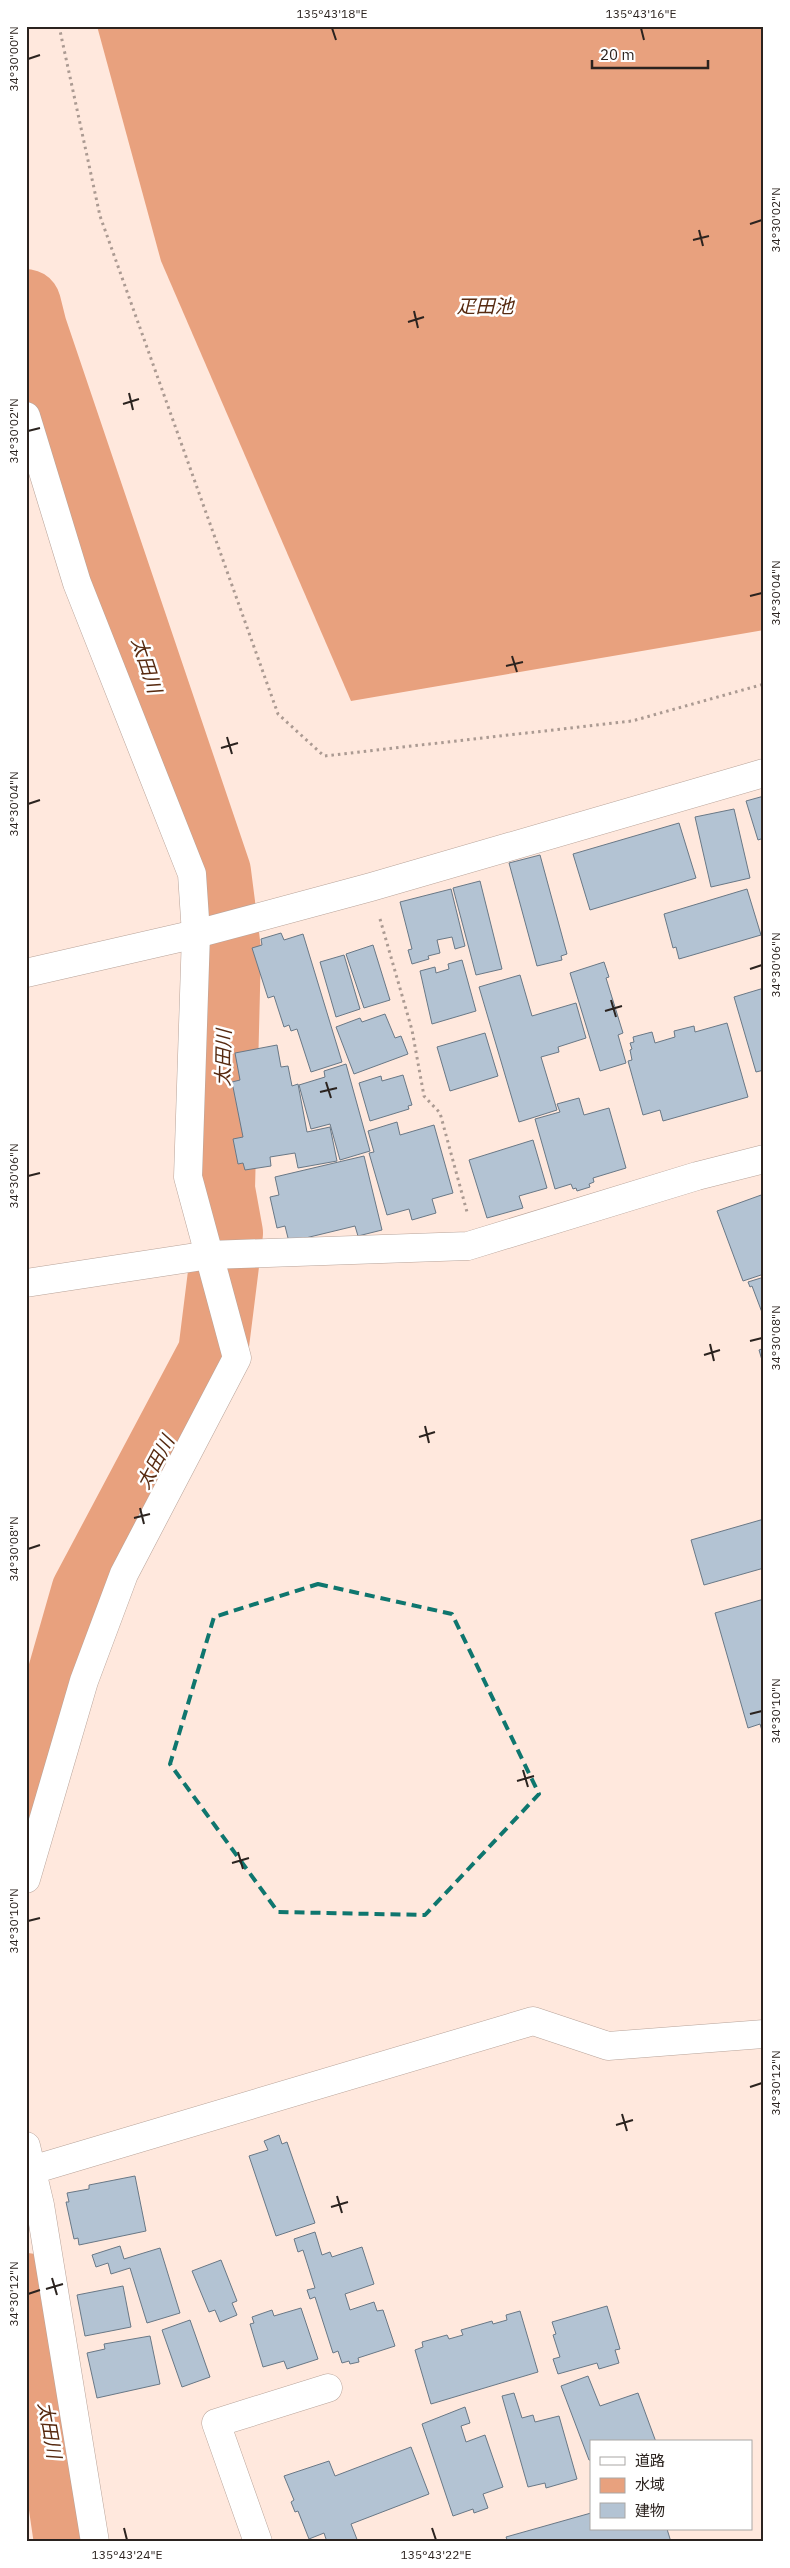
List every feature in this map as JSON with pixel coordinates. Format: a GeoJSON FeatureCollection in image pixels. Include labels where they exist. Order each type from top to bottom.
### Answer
{"type":"FeatureCollection","features":[{"type":"Feature","properties":{"kind":"street"},"geometry":{"type":"LineString","coordinates":[[26,416],[76,583],[192,874],[196,934],[188,1177],[237,1358],[124,1574],[35,1820],[26,1879]]}},
{"type":"Feature","properties":{"kind":"street"},"geometry":{"type":"LineString","coordinates":[[26,973],[196,934],[371,887],[764,773]]}},
{"type":"Feature","properties":{"kind":"street"},"geometry":{"type":"LineString","coordinates":[[26,1283],[209,1255],[468,1246],[697,1176],[764,1159]]}},
{"type":"Feature","properties":{"kind":"street"},"geometry":{"type":"LineString","coordinates":[[94,2542],[33,2206],[29,2158],[533,2021],[608,2046],[764,2034]]}},
{"type":"Feature","properties":{"kind":"street"},"geometry":{"type":"LineString","coordinates":[[258,2542],[216,2422],[328,2388]]}},
{"type":"Feature","properties":{"kind":"path"},"geometry":{"type":"LineString","coordinates":[[59,26],[100,216],[278,714],[324,756],[632,721],[764,684]]}},
{"type":"Feature","properties":{"kind":"path"},"geometry":{"type":"LineString","coordinates":[[371,887],[412,1030],[424,1096],[440,1113],[475,1244]]}},
{"type":"Feature","properties":{"kind":"highlighted area"},"geometry":{"type":"Polygon","coordinates":[[[318,1584],[452,1614],[539,1794],[425,1915],[278,1912],[170,1764],[214,1617],[318,1584]]]}},
{"type":"Feature","properties":{"kind":"water","name":"疋田池"},"geometry":{"type":"Polygon","coordinates":[[[97,26],[764,26],[764,630],[351,701],[161,261],[97,26]]]}},
{"type":"Feature","properties":{"kind":"building"},"geometry":{"type":"Polygon","coordinates":[[[764,796],[764,838],[758,840],[746,801],[764,796]]]}},
{"type":"Feature","properties":{"kind":"building"},"geometry":{"type":"Polygon","coordinates":[[[734,809],[750,878],[711,887],[695,817],[734,809]]]}},
{"type":"Feature","properties":{"kind":"building"},"geometry":{"type":"Polygon","coordinates":[[[679,823],[696,878],[590,910],[573,854],[679,823]]]}},
{"type":"Feature","properties":{"kind":"building"},"geometry":{"type":"Polygon","coordinates":[[[540,855],[567,954],[561,956],[562,960],[537,966],[509,863],[540,855]]]}},
{"type":"Feature","properties":{"kind":"building"},"geometry":{"type":"Polygon","coordinates":[[[480,881],[502,969],[476,975],[453,888],[480,881]]]}},
{"type":"Feature","properties":{"kind":"building"},"geometry":{"type":"Polygon","coordinates":[[[451,889],[465,946],[455,949],[452,937],[437,940],[440,953],[428,956],[429,959],[412,964],[408,950],[412,949],[400,902],[451,889]]]}},
{"type":"Feature","properties":{"kind":"building"},"geometry":{"type":"Polygon","coordinates":[[[747,889],[761,935],[679,959],[676,947],[673,948],[664,914],[747,889]]]}},
{"type":"Feature","properties":{"kind":"building"},"geometry":{"type":"Polygon","coordinates":[[[281,933],[284,940],[303,934],[342,1062],[311,1072],[297,1029],[291,1031],[289,1025],[284,1027],[274,996],[268,998],[252,948],[262,945],[261,939],[281,933]]]}},
{"type":"Feature","properties":{"kind":"building"},"geometry":{"type":"Polygon","coordinates":[[[373,945],[390,1000],[364,1008],[346,954],[373,945]]]}},
{"type":"Feature","properties":{"kind":"building"},"geometry":{"type":"Polygon","coordinates":[[[344,955],[360,1009],[336,1017],[320,962],[344,955]]]}},
{"type":"Feature","properties":{"kind":"building"},"geometry":{"type":"Polygon","coordinates":[[[462,960],[476,1011],[432,1024],[420,971],[435,967],[436,973],[449,969],[448,964],[462,960]]]}},
{"type":"Feature","properties":{"kind":"building"},"geometry":{"type":"Polygon","coordinates":[[[604,962],[609,977],[606,978],[623,1033],[618,1035],[626,1063],[600,1071],[570,973],[604,962]]]}},
{"type":"Feature","properties":{"kind":"building"},"geometry":{"type":"Polygon","coordinates":[[[520,975],[532,1016],[576,1003],[586,1038],[558,1047],[559,1052],[541,1057],[557,1110],[519,1122],[479,987],[520,975]]]}},
{"type":"Feature","properties":{"kind":"building"},"geometry":{"type":"Polygon","coordinates":[[[764,988],[764,1070],[756,1072],[734,997],[764,988]]]}},
{"type":"Feature","properties":{"kind":"building"},"geometry":{"type":"Polygon","coordinates":[[[385,1014],[395,1038],[401,1036],[408,1054],[354,1074],[336,1027],[360,1018],[362,1022],[385,1014]]]}},
{"type":"Feature","properties":{"kind":"building"},"geometry":{"type":"Polygon","coordinates":[[[727,1023],[748,1097],[663,1121],[660,1110],[643,1115],[628,1061],[632,1060],[630,1043],[634,1042],[633,1037],[652,1032],[655,1043],[675,1037],[674,1031],[694,1026],[695,1032],[727,1023]]]}},
{"type":"Feature","properties":{"kind":"building"},"geometry":{"type":"Polygon","coordinates":[[[485,1033],[498,1076],[450,1091],[437,1047],[485,1033]]]}},
{"type":"Feature","properties":{"kind":"building"},"geometry":{"type":"Polygon","coordinates":[[[277,1045],[281,1067],[288,1066],[292,1086],[298,1084],[307,1132],[330,1127],[337,1161],[298,1168],[295,1153],[270,1157],[271,1166],[245,1170],[243,1163],[238,1164],[233,1139],[243,1137],[232,1082],[240,1080],[235,1053],[277,1045]]]}},
{"type":"Feature","properties":{"kind":"building"},"geometry":{"type":"Polygon","coordinates":[[[346,1064],[370,1151],[340,1160],[330,1124],[311,1129],[299,1085],[325,1077],[324,1071],[346,1064]]]}},
{"type":"Feature","properties":{"kind":"building"},"geometry":{"type":"Polygon","coordinates":[[[403,1075],[412,1105],[408,1106],[409,1109],[370,1121],[359,1083],[381,1076],[382,1081],[403,1075]]]}},
{"type":"Feature","properties":{"kind":"building"},"geometry":{"type":"Polygon","coordinates":[[[579,1098],[584,1115],[609,1108],[626,1168],[593,1178],[594,1182],[589,1184],[590,1187],[577,1191],[576,1188],[573,1189],[571,1184],[555,1189],[535,1119],[560,1112],[557,1104],[579,1098]]]}},
{"type":"Feature","properties":{"kind":"building"},"geometry":{"type":"Polygon","coordinates":[[[397,1122],[400,1135],[434,1125],[453,1193],[432,1199],[436,1213],[412,1220],[409,1209],[387,1215],[369,1153],[374,1152],[368,1131],[397,1122]]]}},
{"type":"Feature","properties":{"kind":"building"},"geometry":{"type":"Polygon","coordinates":[[[533,1140],[547,1188],[519,1196],[523,1208],[487,1218],[469,1160],[533,1140]]]}},
{"type":"Feature","properties":{"kind":"building"},"geometry":{"type":"Polygon","coordinates":[[[364,1156],[382,1230],[358,1236],[355,1226],[289,1242],[285,1226],[277,1228],[270,1197],[279,1195],[275,1177],[364,1156]]]}},
{"type":"Feature","properties":{"kind":"building"},"geometry":{"type":"Polygon","coordinates":[[[764,1194],[764,1274],[743,1281],[717,1211],[764,1194]]]}},
{"type":"Feature","properties":{"kind":"building"},"geometry":{"type":"Polygon","coordinates":[[[764,1277],[763,1315],[752,1286],[750,1287],[748,1282],[764,1277]]]}},
{"type":"Feature","properties":{"kind":"building"},"geometry":{"type":"Polygon","coordinates":[[[764,1348],[764,1367],[759,1350],[764,1348]]]}},
{"type":"Feature","properties":{"kind":"building"},"geometry":{"type":"Polygon","coordinates":[[[764,1519],[764,1568],[704,1585],[691,1540],[764,1519]]]}},
{"type":"Feature","properties":{"kind":"building"},"geometry":{"type":"Polygon","coordinates":[[[764,1599],[764,1737],[760,1724],[748,1728],[715,1613],[764,1599]]]}},
{"type":"Feature","properties":{"kind":"building"},"geometry":{"type":"Polygon","coordinates":[[[279,2135],[282,2144],[287,2142],[315,2223],[276,2236],[249,2156],[268,2150],[264,2141],[279,2135]]]}},
{"type":"Feature","properties":{"kind":"building"},"geometry":{"type":"Polygon","coordinates":[[[135,2176],[146,2231],[79,2245],[78,2238],[74,2239],[66,2202],[69,2202],[67,2193],[89,2189],[89,2185],[135,2176]]]}},
{"type":"Feature","properties":{"kind":"building"},"geometry":{"type":"Polygon","coordinates":[[[315,2232],[322,2255],[330,2252],[332,2257],[362,2247],[374,2284],[345,2294],[350,2310],[374,2302],[377,2311],[383,2310],[395,2346],[358,2358],[359,2362],[350,2364],[349,2361],[342,2363],[338,2351],[333,2353],[315,2297],[310,2299],[307,2290],[315,2288],[303,2250],[298,2252],[294,2239],[315,2232]]]}},
{"type":"Feature","properties":{"kind":"building"},"geometry":{"type":"Polygon","coordinates":[[[120,2246],[124,2259],[160,2248],[180,2313],[147,2323],[130,2268],[111,2274],[108,2263],[96,2267],[92,2255],[120,2246]]]}},
{"type":"Feature","properties":{"kind":"building"},"geometry":{"type":"Polygon","coordinates":[[[221,2260],[237,2301],[232,2303],[237,2315],[220,2322],[215,2310],[209,2312],[192,2271],[221,2260]]]}},
{"type":"Feature","properties":{"kind":"building"},"geometry":{"type":"Polygon","coordinates":[[[123,2286],[131,2327],[85,2336],[77,2295],[123,2286]]]}},
{"type":"Feature","properties":{"kind":"building"},"geometry":{"type":"Polygon","coordinates":[[[607,2306],[620,2349],[615,2350],[619,2363],[599,2369],[597,2363],[558,2374],[553,2359],[560,2357],[553,2335],[556,2334],[552,2322],[607,2306]]]}},
{"type":"Feature","properties":{"kind":"building"},"geometry":{"type":"Polygon","coordinates":[[[301,2308],[318,2359],[287,2369],[284,2361],[263,2367],[250,2324],[254,2323],[252,2317],[272,2310],[274,2316],[301,2308]]]}},
{"type":"Feature","properties":{"kind":"building"},"geometry":{"type":"Polygon","coordinates":[[[520,2311],[538,2372],[431,2404],[415,2350],[423,2347],[422,2342],[447,2335],[449,2339],[463,2335],[461,2330],[492,2321],[493,2324],[507,2320],[506,2315],[520,2311]]]}},
{"type":"Feature","properties":{"kind":"building"},"geometry":{"type":"Polygon","coordinates":[[[190,2320],[210,2377],[182,2387],[162,2330],[190,2320]]]}},
{"type":"Feature","properties":{"kind":"building"},"geometry":{"type":"Polygon","coordinates":[[[150,2336],[160,2384],[97,2398],[87,2353],[105,2349],[104,2344],[150,2336]]]}},
{"type":"Feature","properties":{"kind":"building"},"geometry":{"type":"Polygon","coordinates":[[[588,2376],[600,2406],[638,2393],[655,2440],[590,2440],[589,2460],[561,2386],[588,2376]]]}},
{"type":"Feature","properties":{"kind":"building"},"geometry":{"type":"Polygon","coordinates":[[[514,2393],[522,2418],[533,2415],[535,2422],[559,2416],[577,2479],[546,2488],[545,2483],[528,2487],[502,2396],[514,2393]]]}},
{"type":"Feature","properties":{"kind":"building"},"geometry":{"type":"Polygon","coordinates":[[[465,2407],[470,2423],[461,2426],[466,2442],[485,2435],[503,2487],[483,2494],[488,2508],[474,2513],[473,2509],[453,2516],[422,2424],[465,2407]]]}},
{"type":"Feature","properties":{"kind":"building"},"geometry":{"type":"Polygon","coordinates":[[[411,2447],[429,2494],[351,2524],[358,2542],[327,2542],[324,2533],[309,2539],[298,2511],[295,2512],[291,2502],[294,2500],[284,2476],[329,2461],[335,2476],[411,2447]]]}},
{"type":"Feature","properties":{"kind":"building"},"geometry":{"type":"Polygon","coordinates":[[[590,2513],[590,2530],[667,2530],[671,2542],[508,2542],[506,2537],[590,2513]]]}},
{"type":"Feature","properties":{"kind":"waterway","name":"太田川"},"geometry":{"type":"LineString","coordinates":[[26,304],[32,328],[216,872],[226,950],[220,1189],[228,1233],[213,1353],[86,1592],[26,1802]]}},
{"type":"Feature","properties":{"kind":"waterway","name":"太田川"},"geometry":{"type":"LineString","coordinates":[[26,2288],[57,2460],[69,2542]]}}]}
